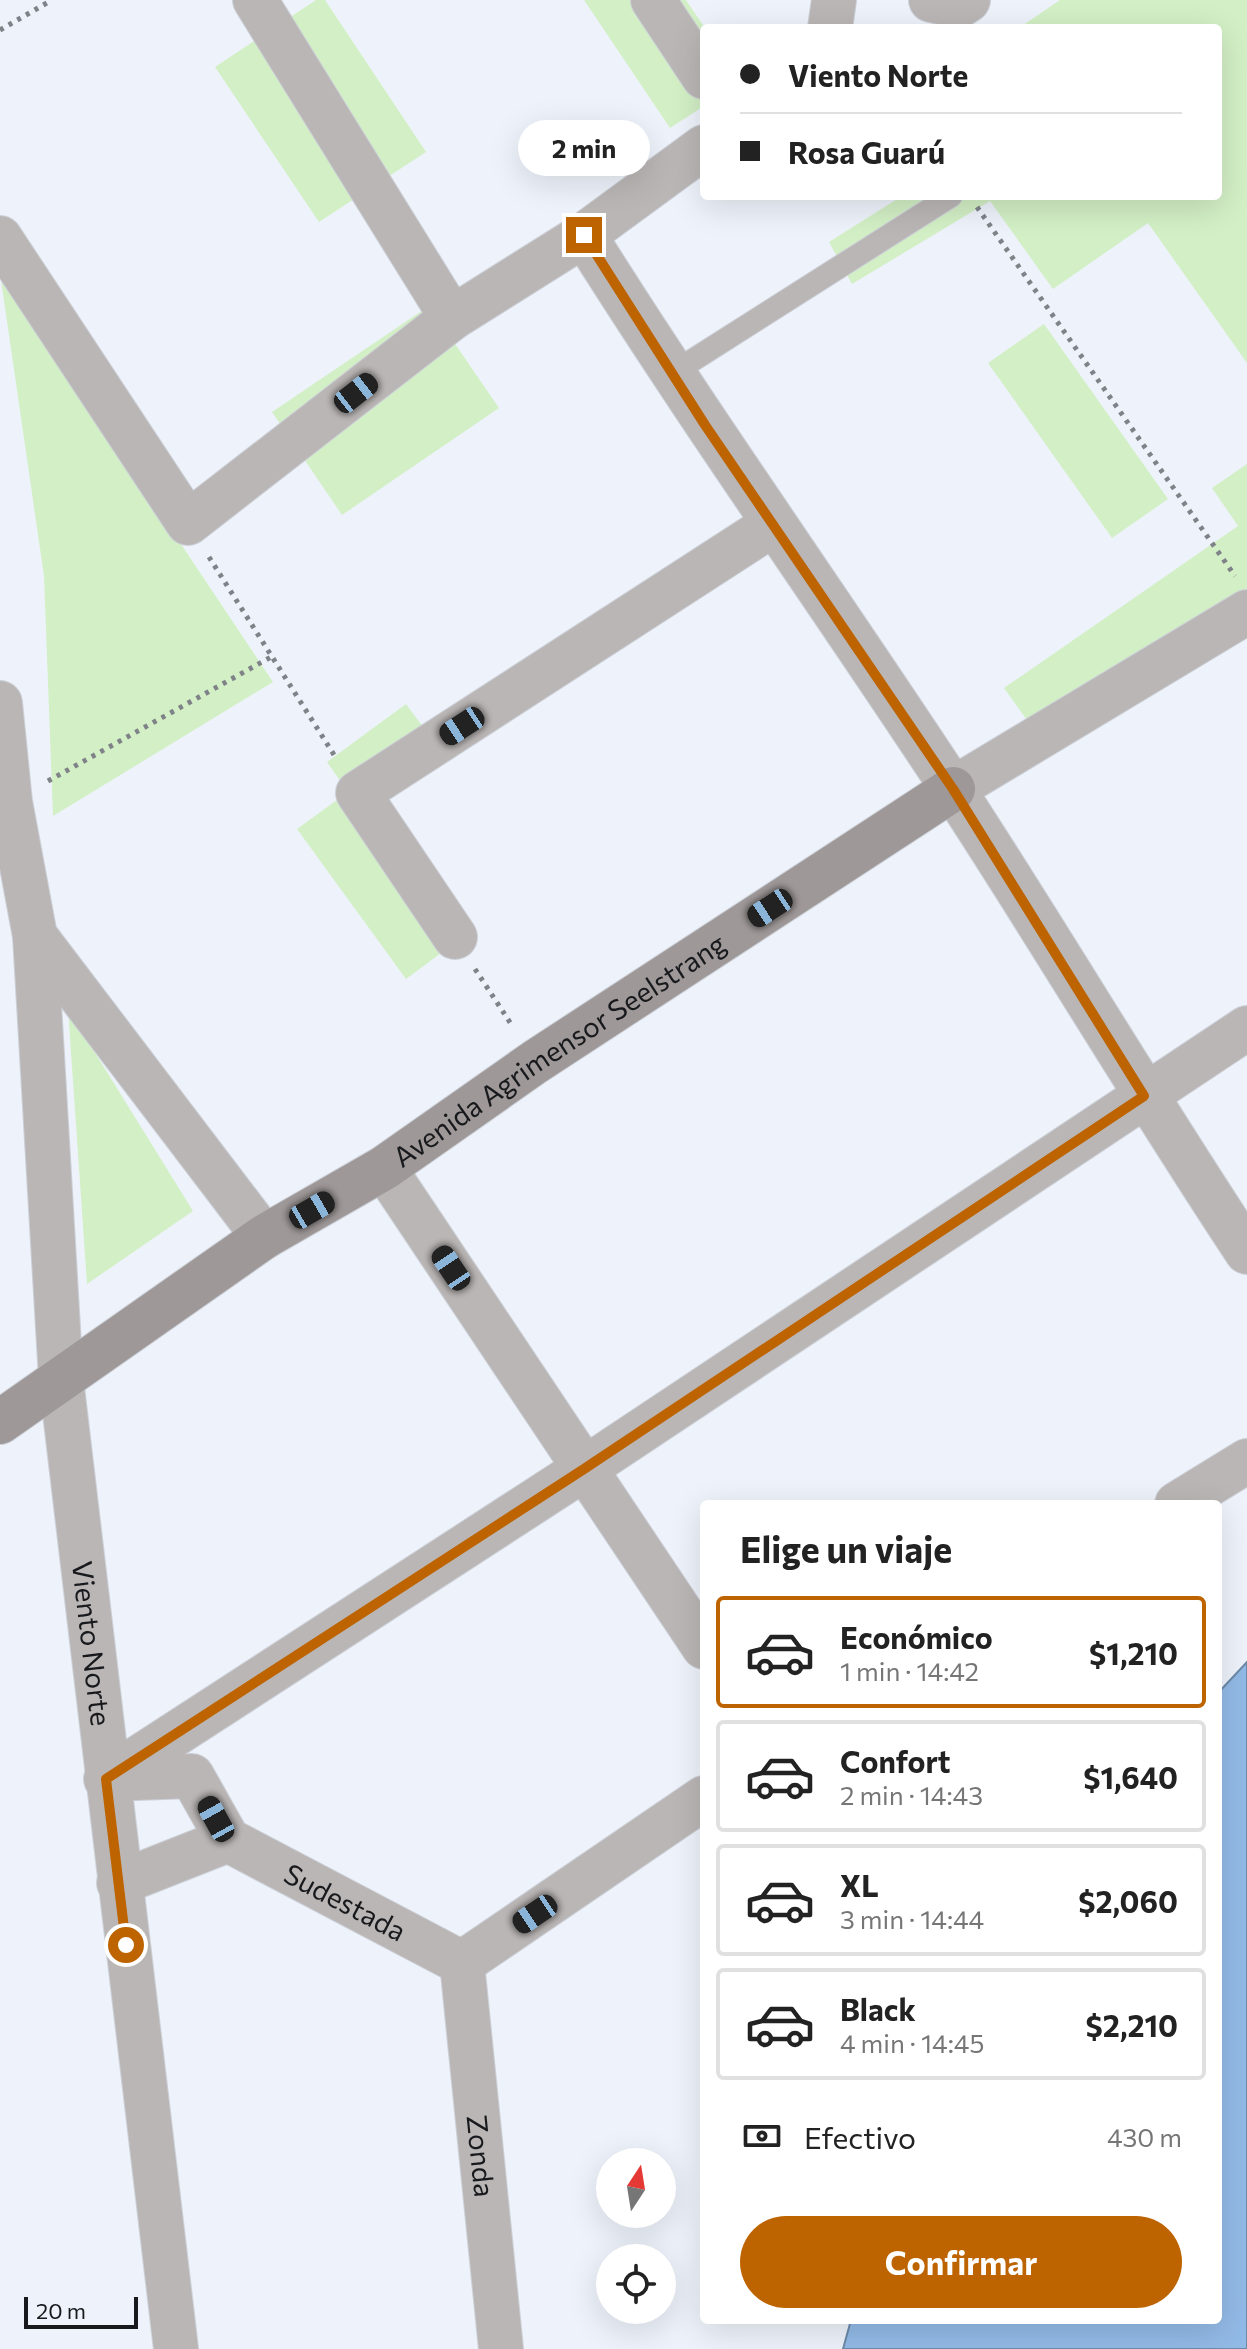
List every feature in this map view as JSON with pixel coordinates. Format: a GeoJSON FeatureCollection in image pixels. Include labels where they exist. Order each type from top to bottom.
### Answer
{"type":"FeatureCollection","features":[{"type":"Feature","properties":{"kind":"street"},"geometry":{"type":"LineString","coordinates":[[255,0],[452,318]]}},
{"type":"Feature","properties":{"kind":"street"},"geometry":{"type":"LineString","coordinates":[[653,0],[700,71]]}},
{"type":"Feature","properties":{"kind":"street"},"geometry":{"type":"LineString","coordinates":[[831,24],[834,0]]}},
{"type":"Feature","properties":{"kind":"street"},"geometry":{"type":"LineString","coordinates":[[931,0],[959,6],[968,0]]}},
{"type":"Feature","properties":{"kind":"street"},"geometry":{"type":"LineString","coordinates":[[0,238],[188,523],[452,318],[584,235],[700,150]]}},
{"type":"Feature","properties":{"kind":"street"},"geometry":{"type":"LineString","coordinates":[[584,235],[671,374],[953,789],[1144,1096],[1247,1252]]}},
{"type":"Feature","properties":{"kind":"street"},"geometry":{"type":"LineString","coordinates":[[455,937],[358,793],[772,525]]}},
{"type":"Feature","properties":{"kind":"street","name":"Avenida Agrimensor Seelstrang"},"geometry":{"type":"LineString","coordinates":[[0,1422],[264,1237],[384,1168],[535,1062],[1242,596]]}},
{"type":"Feature","properties":{"kind":"street","name":"Viento Norte"},"geometry":{"type":"LineString","coordinates":[[0,703],[10,802],[35,936],[61,1379],[106,1779],[176,2349]]}},
{"type":"Feature","properties":{"kind":"street"},"geometry":{"type":"LineString","coordinates":[[35,936],[264,1237]]}},
{"type":"Feature","properties":{"kind":"street"},"geometry":{"type":"LineString","coordinates":[[106,1779],[584,1469],[1247,1028]]}},
{"type":"Feature","properties":{"kind":"street"},"geometry":{"type":"LineString","coordinates":[[384,1168],[700,1641]]}},
{"type":"Feature","properties":{"kind":"street"},"geometry":{"type":"LineString","coordinates":[[1184,1500],[1247,1461]]}},
{"type":"Feature","properties":{"kind":"street"},"geometry":{"type":"LineString","coordinates":[[106,1779],[192,1776],[228,1840],[119,1883]]}},
{"type":"Feature","properties":{"kind":"street"},"geometry":{"type":"LineString","coordinates":[[462,1963],[700,1801]]}},
{"type":"Feature","properties":{"kind":"street","name":"Sudestada"},"geometry":{"type":"LineString","coordinates":[[228,1840],[462,1963]]}},
{"type":"Feature","properties":{"kind":"street","name":"Zonda"},"geometry":{"type":"LineString","coordinates":[[462,1963],[501,2349]]}},
{"type":"Feature","properties":{"kind":"lane"},"geometry":{"type":"LineString","coordinates":[[671,374],[945,200]]}},
{"type":"Feature","properties":{"kind":"path"},"geometry":{"type":"LineString","coordinates":[[0,30],[52,0]]}},
{"type":"Feature","properties":{"kind":"path"},"geometry":{"type":"LineString","coordinates":[[973,200],[1242,596]]}},
{"type":"Feature","properties":{"kind":"path"},"geometry":{"type":"LineString","coordinates":[[188,523],[358,793]]}},
{"type":"Feature","properties":{"kind":"path"},"geometry":{"type":"LineString","coordinates":[[10,802],[271,657]]}},
{"type":"Feature","properties":{"kind":"path"},"geometry":{"type":"LineString","coordinates":[[455,937],[535,1062]]}},
{"type":"Feature","properties":{"kind":"green space"},"geometry":{"type":"Polygon","coordinates":[[[316,0],[325,0],[426,152],[319,222],[215,67],[316,0]]]}},
{"type":"Feature","properties":{"kind":"green space"},"geometry":{"type":"Polygon","coordinates":[[[584,0],[686,0],[702,24],[700,109],[670,128],[584,0]]]}},
{"type":"Feature","properties":{"kind":"green space"},"geometry":{"type":"Polygon","coordinates":[[[1060,0],[1247,0],[1247,363],[1148,223],[1053,289],[990,201],[852,284],[829,242],[896,200],[1222,200],[1222,24],[1025,24],[1060,0]]]}},
{"type":"Feature","properties":{"kind":"green space"},"geometry":{"type":"Polygon","coordinates":[[[0,273],[273,682],[53,816],[44,576],[0,273]]]}},
{"type":"Feature","properties":{"kind":"green space"},"geometry":{"type":"Polygon","coordinates":[[[429,306],[499,408],[342,515],[272,412],[429,306]]]}},
{"type":"Feature","properties":{"kind":"green space"},"geometry":{"type":"Polygon","coordinates":[[[1044,324],[1168,499],[1112,538],[988,363],[1044,324]]]}},
{"type":"Feature","properties":{"kind":"green space"},"geometry":{"type":"Polygon","coordinates":[[[1247,464],[1247,588],[1037,734],[1004,688],[1238,526],[1212,488],[1247,464]]]}},
{"type":"Feature","properties":{"kind":"green space"},"geometry":{"type":"Polygon","coordinates":[[[406,704],[446,758],[361,820],[452,945],[406,979],[297,829],[348,792],[327,762],[406,704]]]}},
{"type":"Feature","properties":{"kind":"green space"},"geometry":{"type":"Polygon","coordinates":[[[68,1009],[193,1211],[87,1284],[68,1009]]]}},
{"type":"Feature","properties":{"kind":"water"},"geometry":{"type":"Polygon","coordinates":[[[1247,1662],[1247,2349],[843,2349],[850,2324],[1222,2324],[1222,1689],[1247,1662]]]}},
{"type":"Feature","properties":{"kind":"route"},"geometry":{"type":"LineString","coordinates":[[126,1945],[106,1779],[584,1469],[1144,1096],[953,789],[671,374],[584,235]]}}]}
